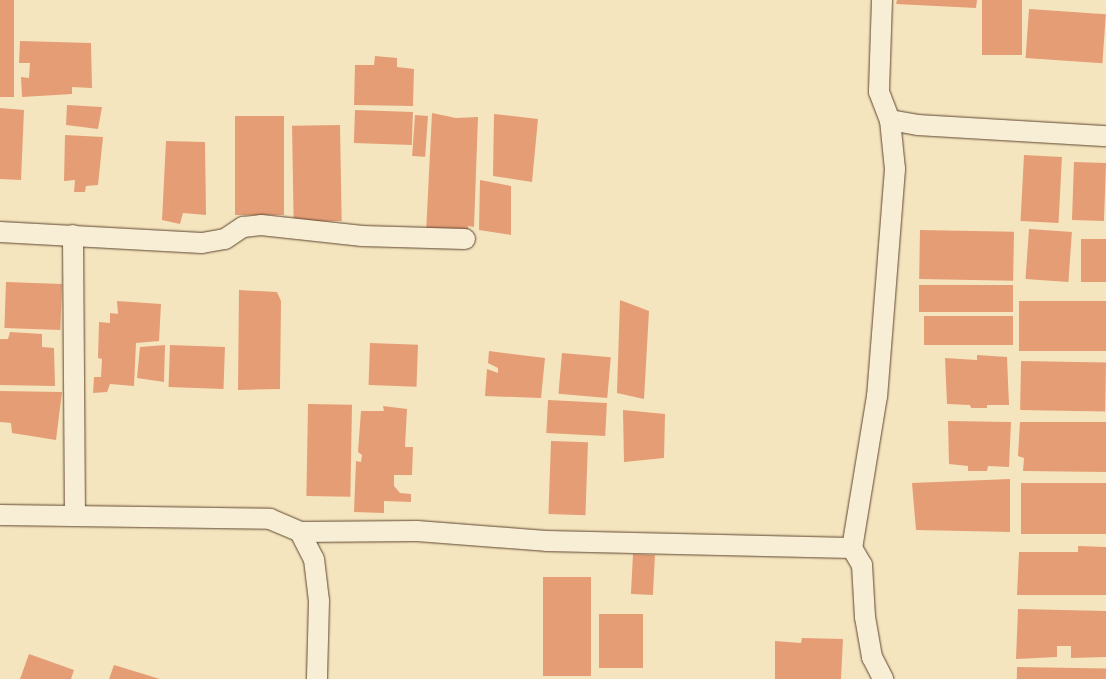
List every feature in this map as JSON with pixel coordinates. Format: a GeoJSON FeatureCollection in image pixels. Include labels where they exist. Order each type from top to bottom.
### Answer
{"type":"FeatureCollection","features":[{"type":"Feature","properties":{"kind":"street"},"geometry":{"type":"LineString","coordinates":[[882,0],[879,92],[890,120],[895,169],[877,396],[852,548],[862,565],[866,616],[872,657],[883,679]]}},
{"type":"Feature","properties":{"kind":"street"},"geometry":{"type":"LineString","coordinates":[[890,120],[919,125],[1106,136]]}},
{"type":"Feature","properties":{"kind":"street"},"geometry":{"type":"LineString","coordinates":[[0,232],[202,243],[225,239],[243,227],[261,225],[362,236],[465,239]]}},
{"type":"Feature","properties":{"kind":"street"},"geometry":{"type":"LineString","coordinates":[[73,235],[76,515]]}},
{"type":"Feature","properties":{"kind":"street"},"geometry":{"type":"LineString","coordinates":[[0,515],[270,519],[300,532],[418,531],[546,541],[852,548]]}},
{"type":"Feature","properties":{"kind":"street"},"geometry":{"type":"LineString","coordinates":[[300,532],[314,559],[319,601],[317,679]]}},
{"type":"Feature","properties":{"kind":"building"},"geometry":{"type":"Polygon","coordinates":[[[0,0],[14,0],[14,97],[0,97],[0,0]]]}},
{"type":"Feature","properties":{"kind":"building"},"geometry":{"type":"Polygon","coordinates":[[[897,0],[977,0],[976,8],[896,4],[897,0]]]}},
{"type":"Feature","properties":{"kind":"building"},"geometry":{"type":"Polygon","coordinates":[[[982,0],[1022,0],[1022,55],[982,55],[982,0]]]}},
{"type":"Feature","properties":{"kind":"building"},"geometry":{"type":"Polygon","coordinates":[[[1029,9],[1106,14],[1102,63],[1026,58],[1029,9]]]}},
{"type":"Feature","properties":{"kind":"building"},"geometry":{"type":"Polygon","coordinates":[[[20,41],[91,43],[92,88],[72,87],[72,94],[22,97],[21,77],[29,78],[30,63],[19,63],[20,41]]]}},
{"type":"Feature","properties":{"kind":"building"},"geometry":{"type":"Polygon","coordinates":[[[375,56],[397,58],[397,67],[414,69],[413,106],[354,105],[355,65],[374,65],[375,56]]]}},
{"type":"Feature","properties":{"kind":"building"},"geometry":{"type":"Polygon","coordinates":[[[67,105],[102,107],[98,129],[66,125],[67,105]]]}},
{"type":"Feature","properties":{"kind":"building"},"geometry":{"type":"Polygon","coordinates":[[[0,108],[24,110],[21,180],[0,179],[0,108]]]}},
{"type":"Feature","properties":{"kind":"building"},"geometry":{"type":"Polygon","coordinates":[[[355,110],[413,112],[412,145],[354,143],[355,110]]]}},
{"type":"Feature","properties":{"kind":"building"},"geometry":{"type":"Polygon","coordinates":[[[432,113],[456,118],[478,117],[474,227],[468,226],[469,233],[426,233],[432,113]]]}},
{"type":"Feature","properties":{"kind":"building"},"geometry":{"type":"Polygon","coordinates":[[[494,114],[538,119],[532,182],[493,176],[494,114]]]}},
{"type":"Feature","properties":{"kind":"building"},"geometry":{"type":"Polygon","coordinates":[[[415,115],[428,116],[425,157],[412,156],[415,115]]]}},
{"type":"Feature","properties":{"kind":"building"},"geometry":{"type":"Polygon","coordinates":[[[235,116],[284,116],[284,215],[235,215],[235,116]]]}},
{"type":"Feature","properties":{"kind":"building"},"geometry":{"type":"Polygon","coordinates":[[[340,125],[342,221],[294,222],[292,126],[340,125]]]}},
{"type":"Feature","properties":{"kind":"building"},"geometry":{"type":"Polygon","coordinates":[[[65,135],[103,137],[98,185],[86,186],[85,192],[74,192],[75,180],[64,181],[65,135]]]}},
{"type":"Feature","properties":{"kind":"building"},"geometry":{"type":"Polygon","coordinates":[[[166,141],[205,142],[206,215],[183,213],[180,224],[162,220],[166,141]]]}},
{"type":"Feature","properties":{"kind":"building"},"geometry":{"type":"Polygon","coordinates":[[[1024,155],[1062,157],[1058,223],[1021,221],[1024,155]]]}},
{"type":"Feature","properties":{"kind":"building"},"geometry":{"type":"Polygon","coordinates":[[[1074,162],[1106,163],[1104,221],[1072,220],[1074,162]]]}},
{"type":"Feature","properties":{"kind":"building"},"geometry":{"type":"Polygon","coordinates":[[[480,180],[511,186],[511,235],[479,230],[480,180]]]}},
{"type":"Feature","properties":{"kind":"building"},"geometry":{"type":"Polygon","coordinates":[[[1029,229],[1072,232],[1068,282],[1026,279],[1029,229]]]}},
{"type":"Feature","properties":{"kind":"building"},"geometry":{"type":"Polygon","coordinates":[[[920,230],[1014,232],[1013,281],[919,279],[920,230]]]}},
{"type":"Feature","properties":{"kind":"building"},"geometry":{"type":"Polygon","coordinates":[[[1081,239],[1106,239],[1106,282],[1081,282],[1081,239]]]}},
{"type":"Feature","properties":{"kind":"building"},"geometry":{"type":"Polygon","coordinates":[[[6,282],[62,284],[60,330],[4,328],[6,282]]]}},
{"type":"Feature","properties":{"kind":"building"},"geometry":{"type":"Polygon","coordinates":[[[919,285],[1013,285],[1013,312],[919,312],[919,285]]]}},
{"type":"Feature","properties":{"kind":"building"},"geometry":{"type":"Polygon","coordinates":[[[239,290],[277,292],[281,301],[280,389],[238,390],[239,290]]]}},
{"type":"Feature","properties":{"kind":"building"},"geometry":{"type":"Polygon","coordinates":[[[620,300],[649,311],[644,399],[617,393],[620,300]]]}},
{"type":"Feature","properties":{"kind":"building"},"geometry":{"type":"Polygon","coordinates":[[[117,301],[161,304],[159,341],[136,343],[134,386],[110,384],[107,392],[93,393],[94,377],[101,377],[102,359],[98,358],[99,322],[110,323],[110,313],[118,314],[117,301]]]}},
{"type":"Feature","properties":{"kind":"building"},"geometry":{"type":"Polygon","coordinates":[[[1019,301],[1106,301],[1106,351],[1019,351],[1019,301]]]}},
{"type":"Feature","properties":{"kind":"building"},"geometry":{"type":"Polygon","coordinates":[[[924,316],[1013,316],[1013,345],[924,345],[924,316]]]}},
{"type":"Feature","properties":{"kind":"building"},"geometry":{"type":"Polygon","coordinates":[[[10,332],[42,334],[42,347],[54,348],[55,386],[0,385],[0,339],[8,339],[10,332]]]}},
{"type":"Feature","properties":{"kind":"building"},"geometry":{"type":"Polygon","coordinates":[[[370,343],[418,345],[417,387],[369,385],[370,343]]]}},
{"type":"Feature","properties":{"kind":"building"},"geometry":{"type":"Polygon","coordinates":[[[165,345],[164,382],[137,378],[140,347],[165,345]]]}},
{"type":"Feature","properties":{"kind":"building"},"geometry":{"type":"Polygon","coordinates":[[[170,345],[225,347],[224,389],[169,387],[170,345]]]}},
{"type":"Feature","properties":{"kind":"building"},"geometry":{"type":"Polygon","coordinates":[[[489,351],[545,358],[541,398],[485,396],[487,369],[498,373],[498,368],[488,363],[489,351]]]}},
{"type":"Feature","properties":{"kind":"building"},"geometry":{"type":"Polygon","coordinates":[[[562,353],[611,357],[607,398],[558,394],[562,353]]]}},
{"type":"Feature","properties":{"kind":"building"},"geometry":{"type":"Polygon","coordinates":[[[977,355],[1007,357],[1009,405],[987,405],[987,408],[971,408],[970,405],[947,404],[945,358],[977,360],[977,355]]]}},
{"type":"Feature","properties":{"kind":"building"},"geometry":{"type":"Polygon","coordinates":[[[1021,361],[1106,362],[1105,411],[1020,410],[1021,361]]]}},
{"type":"Feature","properties":{"kind":"building"},"geometry":{"type":"Polygon","coordinates":[[[0,391],[62,392],[56,440],[12,433],[11,423],[0,422],[0,391]]]}},
{"type":"Feature","properties":{"kind":"building"},"geometry":{"type":"Polygon","coordinates":[[[548,400],[607,403],[605,436],[546,433],[548,400]]]}},
{"type":"Feature","properties":{"kind":"building"},"geometry":{"type":"Polygon","coordinates":[[[308,404],[352,405],[350,497],[306,496],[308,404]]]}},
{"type":"Feature","properties":{"kind":"building"},"geometry":{"type":"Polygon","coordinates":[[[383,406],[407,409],[405,447],[413,447],[412,475],[394,475],[394,486],[400,493],[411,494],[411,502],[384,501],[384,513],[354,512],[356,461],[361,462],[362,455],[358,452],[361,411],[384,411],[383,406]]]}},
{"type":"Feature","properties":{"kind":"building"},"geometry":{"type":"Polygon","coordinates":[[[623,410],[665,414],[664,458],[624,462],[623,410]]]}},
{"type":"Feature","properties":{"kind":"building"},"geometry":{"type":"Polygon","coordinates":[[[948,421],[1011,422],[1009,467],[988,466],[987,471],[968,471],[968,466],[949,464],[948,421]]]}},
{"type":"Feature","properties":{"kind":"building"},"geometry":{"type":"Polygon","coordinates":[[[1020,422],[1106,422],[1106,472],[1023,471],[1024,458],[1018,456],[1020,422]]]}},
{"type":"Feature","properties":{"kind":"building"},"geometry":{"type":"Polygon","coordinates":[[[551,441],[588,442],[585,515],[548,514],[551,441]]]}},
{"type":"Feature","properties":{"kind":"building"},"geometry":{"type":"Polygon","coordinates":[[[1010,479],[1010,532],[916,530],[912,483],[1010,479]]]}},
{"type":"Feature","properties":{"kind":"building"},"geometry":{"type":"Polygon","coordinates":[[[1021,483],[1106,483],[1106,534],[1021,534],[1021,483]]]}},
{"type":"Feature","properties":{"kind":"building"},"geometry":{"type":"Polygon","coordinates":[[[1078,546],[1106,547],[1106,595],[1017,595],[1019,552],[1078,552],[1078,546]]]}},
{"type":"Feature","properties":{"kind":"building"},"geometry":{"type":"Polygon","coordinates":[[[633,554],[655,555],[653,595],[631,594],[633,554]]]}},
{"type":"Feature","properties":{"kind":"building"},"geometry":{"type":"Polygon","coordinates":[[[543,577],[591,577],[591,676],[543,676],[543,577]]]}},
{"type":"Feature","properties":{"kind":"building"},"geometry":{"type":"Polygon","coordinates":[[[1018,609],[1106,611],[1106,657],[1071,658],[1071,646],[1057,646],[1057,657],[1016,659],[1018,609]]]}},
{"type":"Feature","properties":{"kind":"building"},"geometry":{"type":"Polygon","coordinates":[[[599,614],[643,614],[643,668],[599,668],[599,614]]]}},
{"type":"Feature","properties":{"kind":"building"},"geometry":{"type":"Polygon","coordinates":[[[802,638],[843,639],[841,679],[775,679],[775,641],[801,643],[802,638]]]}},
{"type":"Feature","properties":{"kind":"building"},"geometry":{"type":"Polygon","coordinates":[[[29,654],[74,670],[71,679],[20,679],[29,654]]]}},
{"type":"Feature","properties":{"kind":"building"},"geometry":{"type":"Polygon","coordinates":[[[114,665],[160,679],[109,679],[114,665]]]}},
{"type":"Feature","properties":{"kind":"building"},"geometry":{"type":"Polygon","coordinates":[[[1017,667],[1106,669],[1106,679],[1017,679],[1017,667]]]}}]}
